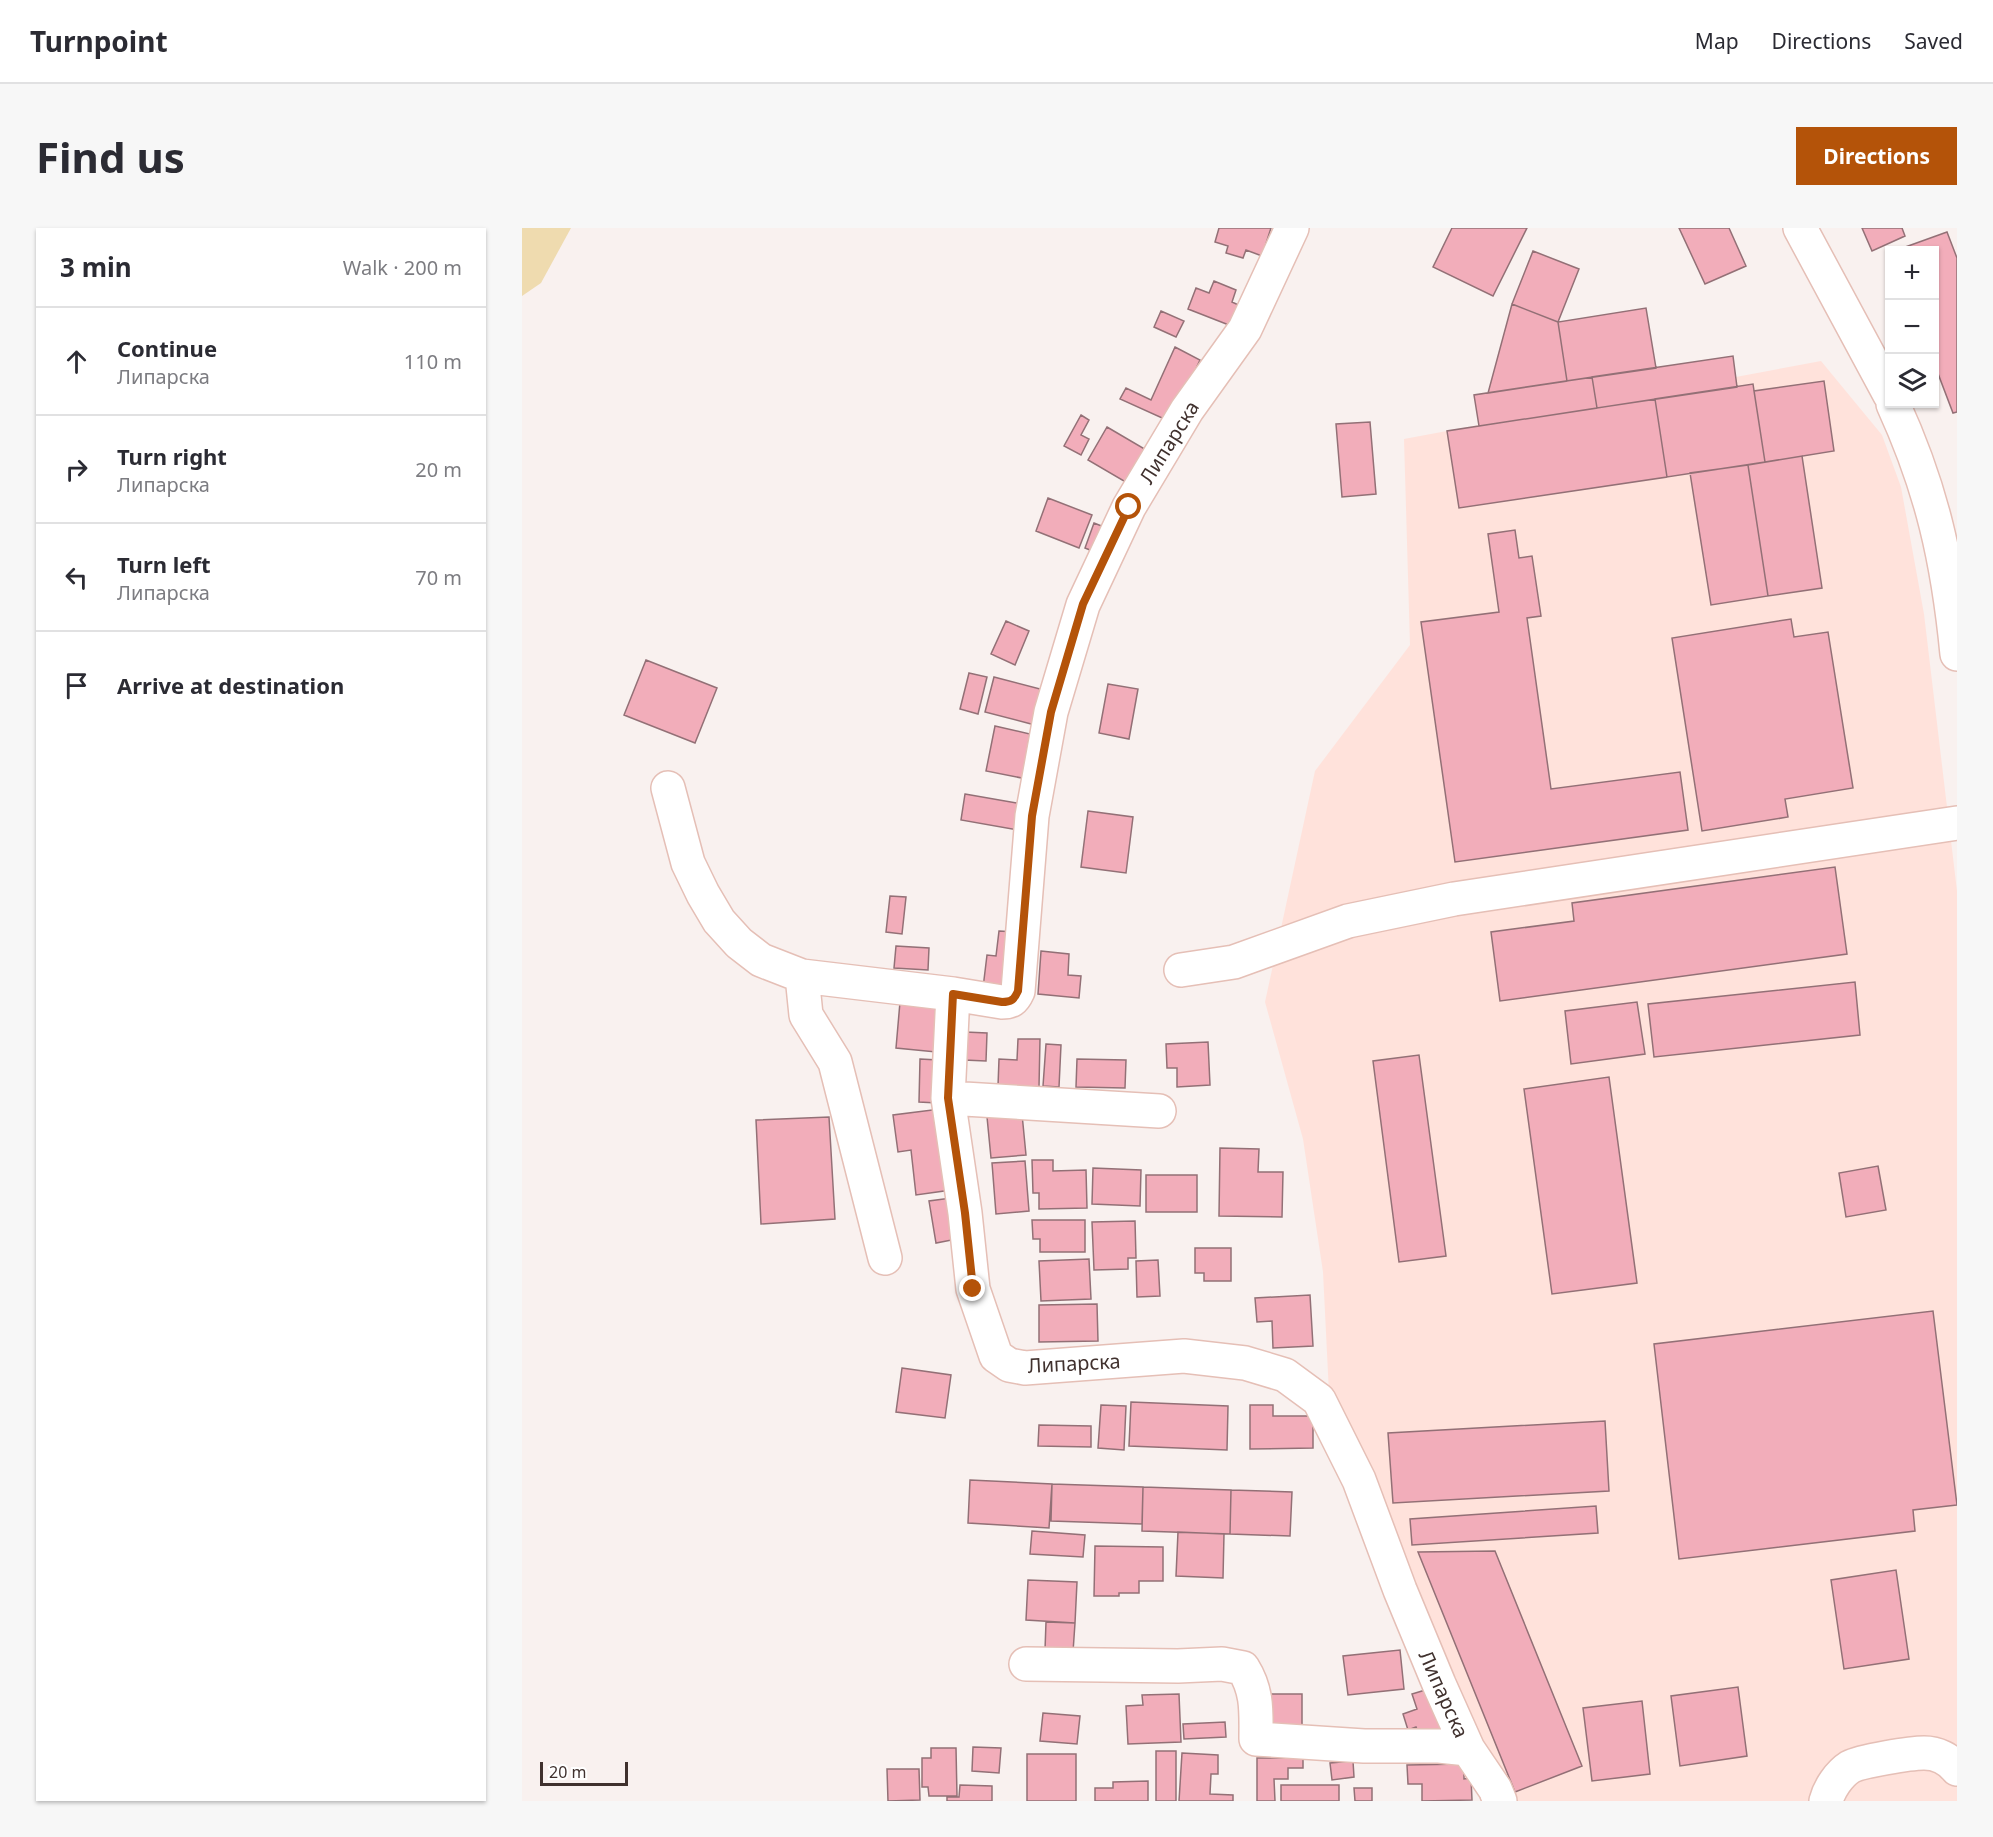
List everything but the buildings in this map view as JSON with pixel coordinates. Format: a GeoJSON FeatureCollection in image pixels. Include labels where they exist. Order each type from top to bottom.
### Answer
{"type":"FeatureCollection","features":[{"type":"Feature","properties":{"kind":"street","name":"Липарска"},"geometry":{"type":"LineString","coordinates":[[1292,228],[1245,329],[1187,411],[1129,507],[1083,604],[1051,712],[1032,816],[1018,991],[1015,998],[1010,1002],[1002,1002],[953,994],[948,1098],[965,1213],[973,1289],[996,1356],[1009,1365],[1025,1368],[1184,1356],[1245,1363],[1285,1375],[1319,1400],[1359,1480],[1404,1600],[1468,1749],[1495,1789],[1500,1801]]}},
{"type":"Feature","properties":{"kind":"street"},"geometry":{"type":"LineString","coordinates":[[1800,228],[1885,386]]}},
{"type":"Feature","properties":{"kind":"street"},"geometry":{"type":"LineString","coordinates":[[1895,408],[1911,442],[1925,482],[1942,546],[1952,603],[1957,654]]}},
{"type":"Feature","properties":{"kind":"street"},"geometry":{"type":"LineString","coordinates":[[668,788],[688,862],[703,894],[719,921],[739,943],[761,960],[802,976],[953,994]]}},
{"type":"Feature","properties":{"kind":"street"},"geometry":{"type":"LineString","coordinates":[[1181,970],[1234,962],[1348,921],[1454,899],[1957,823]]}},
{"type":"Feature","properties":{"kind":"street"},"geometry":{"type":"LineString","coordinates":[[802,976],[806,1015],[835,1062],[885,1258]]}},
{"type":"Feature","properties":{"kind":"street"},"geometry":{"type":"LineString","coordinates":[[948,1098],[1160,1111]]}},
{"type":"Feature","properties":{"kind":"street"},"geometry":{"type":"LineString","coordinates":[[1026,1664],[1178,1666],[1222,1664],[1243,1668],[1252,1683],[1256,1705],[1256,1739],[1364,1746],[1439,1746],[1468,1749]]}},
{"type":"Feature","properties":{"kind":"street"},"geometry":{"type":"LineString","coordinates":[[1826,1801],[1839,1776],[1858,1763],[1924,1753],[1946,1758],[1957,1769]]}},
{"type":"Feature","properties":{"kind":"shaded area"},"geometry":{"type":"Polygon","coordinates":[[[522,228],[571,228],[541,283],[522,296],[522,228]]]}},
{"type":"Feature","properties":{"kind":"shaded area"},"geometry":{"type":"Polygon","coordinates":[[[1821,361],[1882,435],[1901,487],[1924,614],[1957,891],[1957,1801],[1508,1801],[1332,1454],[1323,1272],[1303,1139],[1265,1002],[1315,771],[1410,645],[1404,439],[1821,361]]]}},
{"type":"Feature","properties":{"kind":"route"},"geometry":{"type":"LineString","coordinates":[[973,1289],[965,1213],[948,1098],[953,994],[1010,1002],[1018,991],[1032,816],[1051,712],[1083,604],[1129,507]]}}]}
